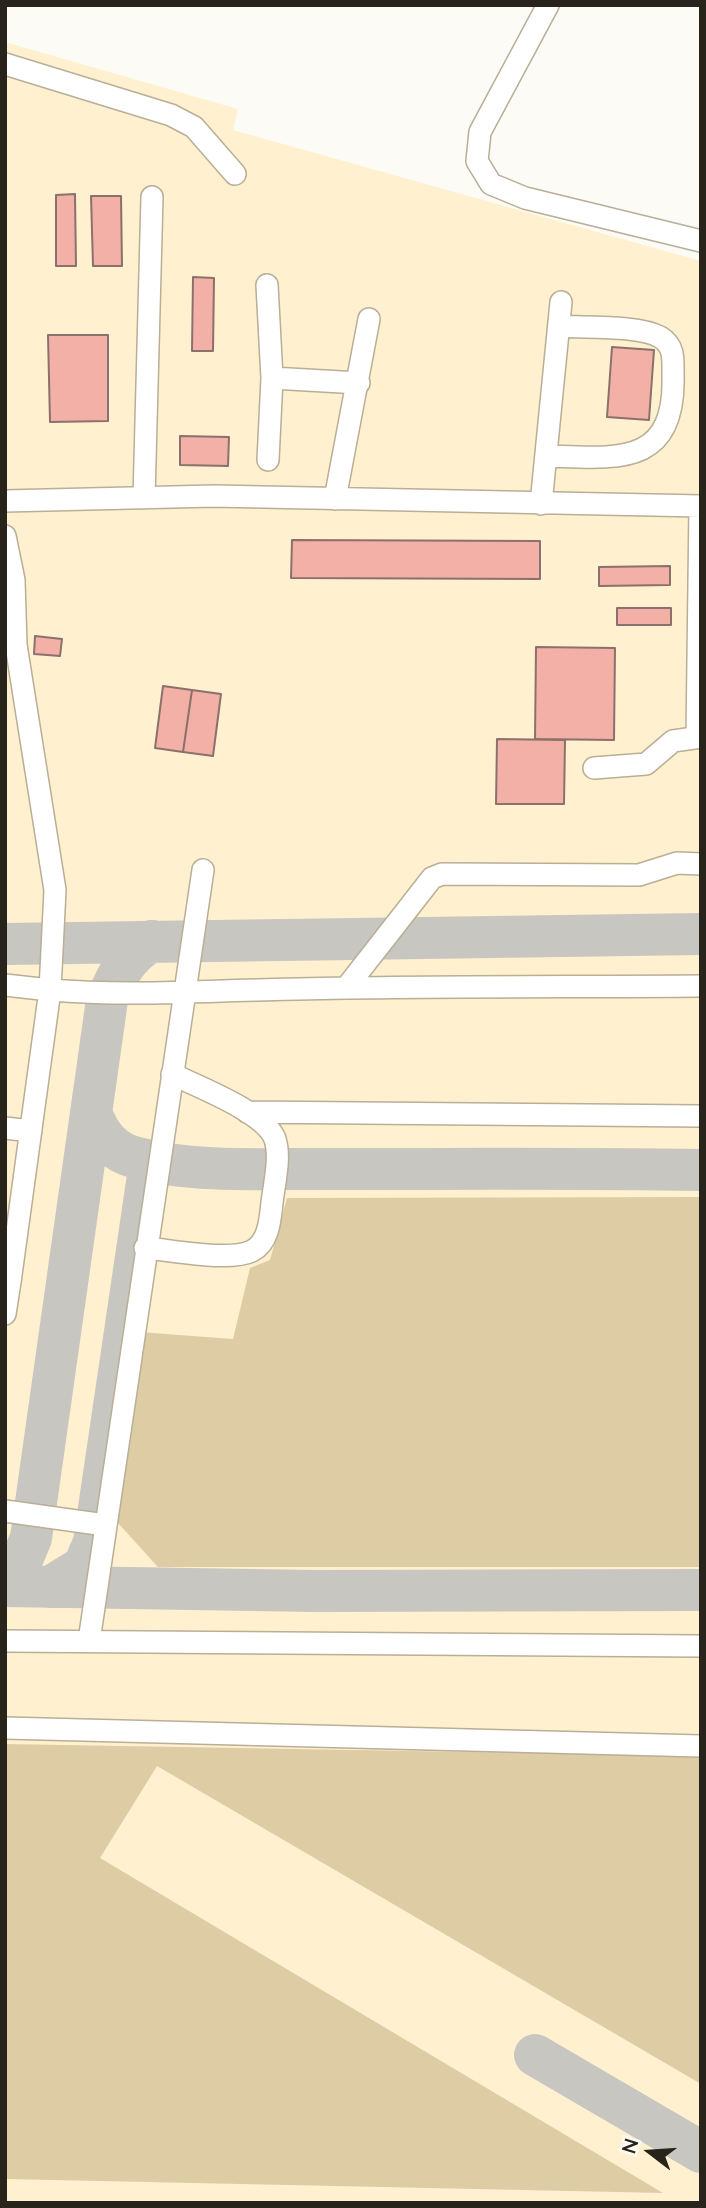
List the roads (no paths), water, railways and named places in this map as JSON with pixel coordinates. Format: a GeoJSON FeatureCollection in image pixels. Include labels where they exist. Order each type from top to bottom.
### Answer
{"type":"FeatureCollection","features":[{"type":"Feature","properties":{"kind":"lane"},"geometry":{"type":"LineString","coordinates":[[548,5],[480,132],[477,161],[492,184],[525,198],[701,241]]}},
{"type":"Feature","properties":{"kind":"lane"},"geometry":{"type":"LineString","coordinates":[[5,64],[171,115],[194,127],[235,174]]}},
{"type":"Feature","properties":{"kind":"lane"},"geometry":{"type":"LineString","coordinates":[[144,498],[152,197]]}},
{"type":"Feature","properties":{"kind":"lane"},"geometry":{"type":"LineString","coordinates":[[267,285],[272,378],[268,460]]}},
{"type":"Feature","properties":{"kind":"lane"},"geometry":{"type":"LineString","coordinates":[[541,504],[561,302]]}},
{"type":"Feature","properties":{"kind":"lane"},"geometry":{"type":"LineString","coordinates":[[335,499],[369,319]]}},
{"type":"Feature","properties":{"kind":"lane"},"geometry":{"type":"LineString","coordinates":[[546,456],[598,457],[642,451],[660,436],[668,420],[674,390],[673,351],[663,338],[644,332],[559,326]]}},
{"type":"Feature","properties":{"kind":"lane"},"geometry":{"type":"LineString","coordinates":[[272,378],[359,383]]}},
{"type":"Feature","properties":{"kind":"lane"},"geometry":{"type":"LineString","coordinates":[[5,501],[144,498],[335,499],[700,506],[699,737],[673,741],[646,764],[594,768]]}},
{"type":"Feature","properties":{"kind":"lane"},"geometry":{"type":"LineString","coordinates":[[5,536],[14,580],[16,645],[55,890],[50,990],[7,1282],[5,1314]]}},
{"type":"Feature","properties":{"kind":"lane"},"geometry":{"type":"LineString","coordinates":[[345,988],[432,878],[442,874],[639,875],[677,863],[701,864]]}},
{"type":"Feature","properties":{"kind":"lane"},"geometry":{"type":"LineString","coordinates":[[89,1641],[182,995],[203,870]]}},
{"type":"Feature","properties":{"kind":"lane"},"geometry":{"type":"LineString","coordinates":[[5,985],[106,995],[182,995],[345,988],[701,986]]}},
{"type":"Feature","properties":{"kind":"lane"},"geometry":{"type":"LineString","coordinates":[[145,1248],[226,1255],[252,1251],[259,1245],[269,1227],[276,1147],[264,1124],[247,1112],[172,1074]]}},
{"type":"Feature","properties":{"kind":"lane"},"geometry":{"type":"LineString","coordinates":[[247,1112],[701,1116]]}},
{"type":"Feature","properties":{"kind":"lane"},"geometry":{"type":"LineString","coordinates":[[5,1128],[31,1131]]}},
{"type":"Feature","properties":{"kind":"lane"},"geometry":{"type":"LineString","coordinates":[[5,1511],[105,1525]]}},
{"type":"Feature","properties":{"kind":"lane"},"geometry":{"type":"LineString","coordinates":[[5,1642],[701,1646]]}},
{"type":"Feature","properties":{"kind":"lane"},"geometry":{"type":"LineString","coordinates":[[5,1728],[701,1745]]}}]}
